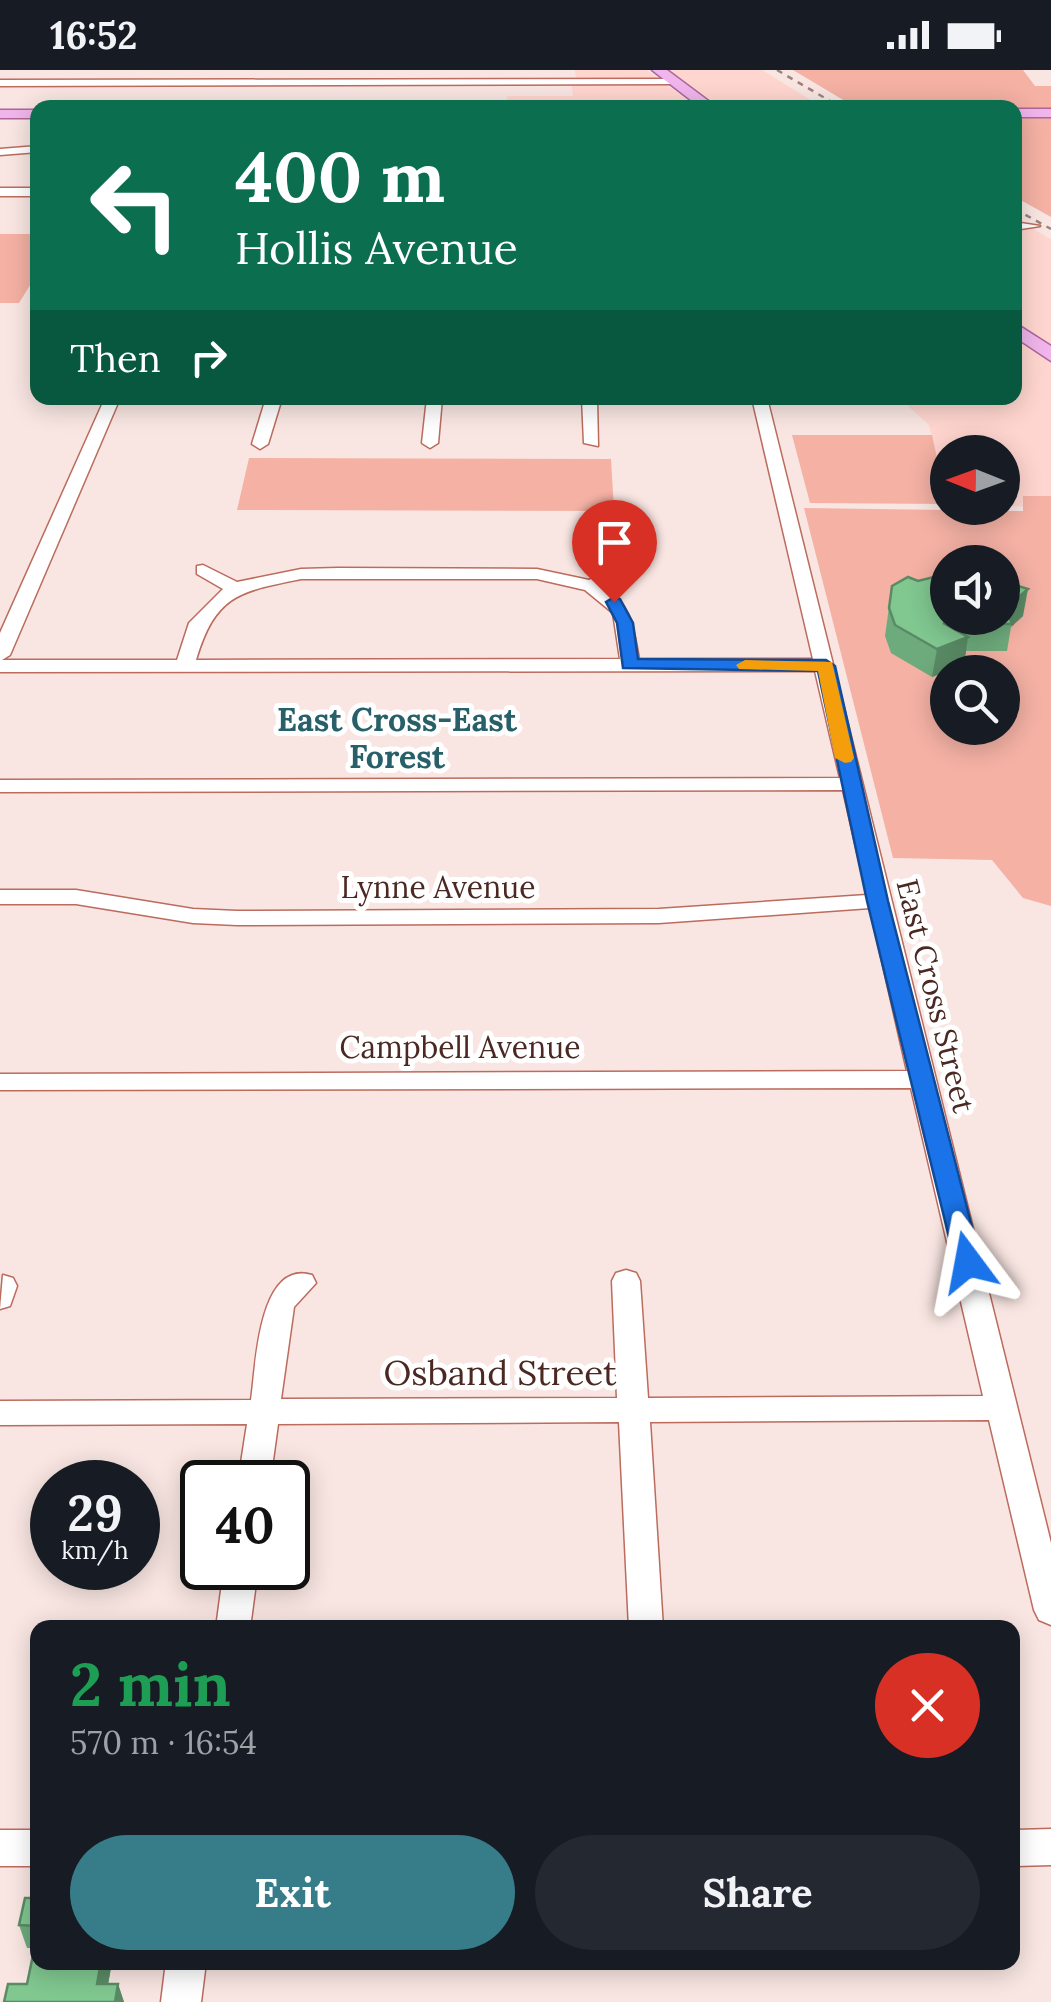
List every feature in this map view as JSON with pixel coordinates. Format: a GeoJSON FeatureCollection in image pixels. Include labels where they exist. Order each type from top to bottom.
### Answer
{"type":"FeatureCollection","features":[{"type":"Feature","properties":{"kind":"main road"},"geometry":{"type":"LineString","coordinates":[[660,70],[701,100]]}},
{"type":"Feature","properties":{"kind":"main road"},"geometry":{"type":"LineString","coordinates":[[1022,113],[1051,113]]}},
{"type":"Feature","properties":{"kind":"main road"},"geometry":{"type":"LineString","coordinates":[[0,114],[30,114]]}},
{"type":"Feature","properties":{"kind":"main road"},"geometry":{"type":"LineString","coordinates":[[1022,333],[1051,355]]}},
{"type":"Feature","properties":{"kind":"street"},"geometry":{"type":"LineString","coordinates":[[17,88],[31,70]]}},
{"type":"Feature","properties":{"kind":"street"},"geometry":{"type":"LineString","coordinates":[[240,95],[250,70]]}},
{"type":"Feature","properties":{"kind":"street"},"geometry":{"type":"LineString","coordinates":[[0,83],[17,88],[447,76],[674,80]]}},
{"type":"Feature","properties":{"kind":"street"},"geometry":{"type":"LineString","coordinates":[[0,153],[30,152]]}},
{"type":"Feature","properties":{"kind":"street"},"geometry":{"type":"LineString","coordinates":[[0,192],[30,192]]}},
{"type":"Feature","properties":{"kind":"street"},"geometry":{"type":"LineString","coordinates":[[1022,226],[1034,226]]}},
{"type":"Feature","properties":{"kind":"street"},"geometry":{"type":"LineString","coordinates":[[0,655],[109,405]]}},
{"type":"Feature","properties":{"kind":"street"},"geometry":{"type":"LineString","coordinates":[[260,444],[272,405]]}},
{"type":"Feature","properties":{"kind":"street"},"geometry":{"type":"LineString","coordinates":[[430,443],[433,405]]}},
{"type":"Feature","properties":{"kind":"street"},"geometry":{"type":"LineString","coordinates":[[589,405],[592,442]]}},
{"type":"Feature","properties":{"kind":"street","name":"East Cross Street"},"geometry":{"type":"LineString","coordinates":[[762,405],[826,666],[877,901],[951,1189],[1051,1610]]}},
{"type":"Feature","properties":{"kind":"street"},"geometry":{"type":"LineString","coordinates":[[591,586],[628,568]]}},
{"type":"Feature","properties":{"kind":"street"},"geometry":{"type":"LineString","coordinates":[[203,570],[234,588]]}},
{"type":"Feature","properties":{"kind":"street"},"geometry":{"type":"LineString","coordinates":[[185,666],[198,623],[234,588],[286,577],[338,573],[537,574],[591,586],[614,602],[622,613],[630,664]]}},
{"type":"Feature","properties":{"kind":"street"},"geometry":{"type":"LineString","coordinates":[[0,666],[826,666]]}},
{"type":"Feature","properties":{"kind":"street"},"geometry":{"type":"LineString","coordinates":[[0,786],[850,784]]}},
{"type":"Feature","properties":{"kind":"street","name":"Lynne Avenue"},"geometry":{"type":"LineString","coordinates":[[0,897],[76,897],[193,916],[237,918],[658,916],[877,901]]}},
{"type":"Feature","properties":{"kind":"street","name":"Campbell Avenue"},"geometry":{"type":"LineString","coordinates":[[0,1082],[920,1079]]}},
{"type":"Feature","properties":{"kind":"street"},"geometry":{"type":"LineString","coordinates":[[626,1281],[646,1620]]}},
{"type":"Feature","properties":{"kind":"street"},"geometry":{"type":"LineString","coordinates":[[257,1460],[280,1303],[302,1283]]}},
{"type":"Feature","properties":{"kind":"street","name":"Osband Street"},"geometry":{"type":"LineString","coordinates":[[0,1413],[1001,1408]]}},
{"type":"Feature","properties":{"kind":"street"},"geometry":{"type":"LineString","coordinates":[[234,1620],[238,1590]]}},
{"type":"Feature","properties":{"kind":"street"},"geometry":{"type":"LineString","coordinates":[[1020,1848],[1051,1847]]}},
{"type":"Feature","properties":{"kind":"street"},"geometry":{"type":"LineString","coordinates":[[0,1848],[30,1848]]}},
{"type":"Feature","properties":{"kind":"street"},"geometry":{"type":"LineString","coordinates":[[181,2002],[185,1970]]}},
{"type":"Feature","properties":{"kind":"shaded area"},"geometry":{"type":"Polygon","coordinates":[[[575,70],[647,70],[688,100],[507,100],[507,96],[573,96],[571,80],[576,79],[575,70]]]}},
{"type":"Feature","properties":{"kind":"shaded area"},"geometry":{"type":"Polygon","coordinates":[[[669,70],[762,70],[811,100],[711,100],[669,70]]]}},
{"type":"Feature","properties":{"kind":"shaded area"},"geometry":{"type":"Polygon","coordinates":[[[793,70],[1023,70],[1035,86],[1051,86],[1051,111],[1022,110],[1022,100],[843,100],[793,70]]]}},
{"type":"Feature","properties":{"kind":"shaded area"},"geometry":{"type":"Polygon","coordinates":[[[1022,118],[1051,118],[1051,217],[1022,201],[1022,118]]]}},
{"type":"Feature","properties":{"kind":"shaded area"},"geometry":{"type":"Polygon","coordinates":[[[1022,223],[1051,239],[1051,507],[1020,506],[1020,435],[931,435],[929,425],[907,405],[1022,405],[1022,223]]]}},
{"type":"Feature","properties":{"kind":"shaded area"},"geometry":{"type":"Polygon","coordinates":[[[0,234],[30,234],[30,285],[19,303],[0,303],[0,234]]]}},
{"type":"Feature","properties":{"kind":"shaded area"},"geometry":{"type":"Polygon","coordinates":[[[792,435],[930,435],[930,504],[810,503],[792,435]]]}},
{"type":"Feature","properties":{"kind":"shaded area"},"geometry":{"type":"Polygon","coordinates":[[[249,458],[611,459],[614,511],[237,510],[249,458]]]}},
{"type":"Feature","properties":{"kind":"shaded area"},"geometry":{"type":"Polygon","coordinates":[[[1023,496],[1051,496],[1051,906],[1023,898],[992,860],[893,858],[804,508],[930,510],[930,525],[1020,525],[1023,496]]]}},
{"type":"Feature","properties":{"kind":"building"},"geometry":{"type":"Polygon","coordinates":[[[908,577],[918,581],[930,578],[930,635],[968,637],[937,649],[895,625],[889,608],[892,586],[908,577]]]}},
{"type":"Feature","properties":{"kind":"building"},"geometry":{"type":"Polygon","coordinates":[[[25,1898],[30,1898],[30,1926],[19,1925],[25,1898]]]}},
{"type":"Feature","properties":{"kind":"building"},"geometry":{"type":"Polygon","coordinates":[[[30,1970],[100,1970],[97,1984],[118,1984],[115,2002],[4,2002],[8,1984],[27,1984],[30,1970]]]}},
{"type":"Feature","properties":{"kind":"railway"},"geometry":{"type":"LineString","coordinates":[[777,70],[828,100]]}},
{"type":"Feature","properties":{"kind":"railway"},"geometry":{"type":"LineString","coordinates":[[1022,213],[1051,229]]}},
{"type":"Feature","properties":{"kind":"slow traffic"},"geometry":{"type":"LineString","coordinates":[[745,665],[826,666],[845,758]]}},
{"type":"Feature","properties":{"kind":"district","name":"East Cross-East Forest"},"geometry":{"type":"Point","coordinates":[397,738]}},
{"type":"Feature","properties":{"kind":"route"},"geometry":{"type":"LineString","coordinates":[[614,602],[625,623],[630,664],[826,666],[877,901],[968,1262]]}}]}
